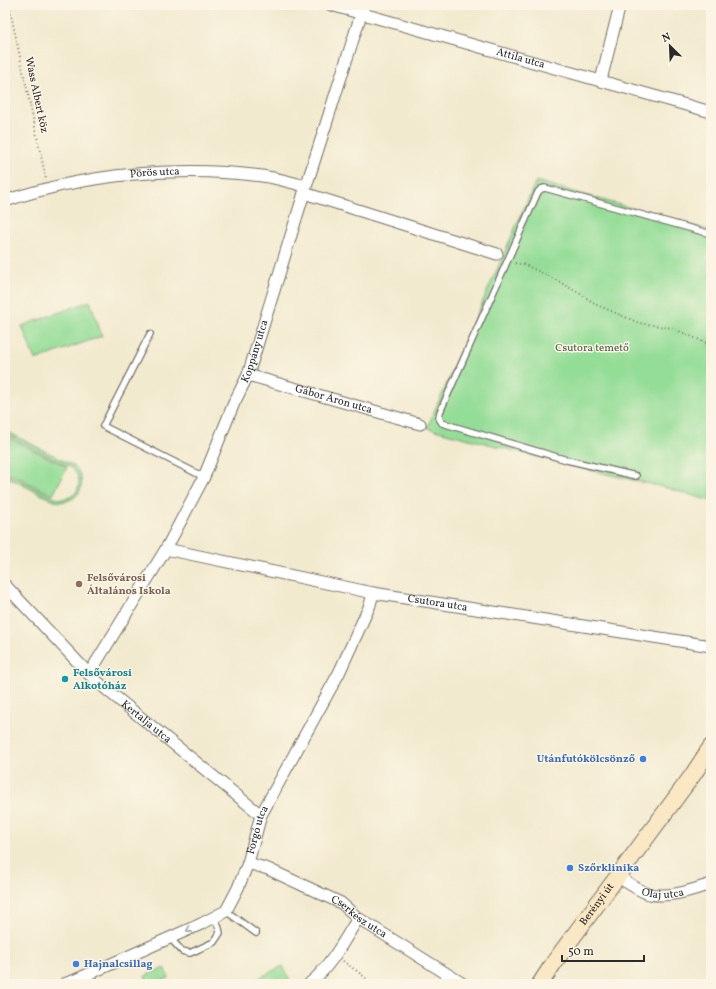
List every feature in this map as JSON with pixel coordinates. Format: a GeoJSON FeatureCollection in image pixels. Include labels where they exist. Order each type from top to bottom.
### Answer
{"type":"FeatureCollection","features":[{"type":"Feature","properties":{"kind":"main road","name":"Berényi út"},"geometry":{"type":"LineString","coordinates":[[540,984],[555,961],[692,776],[711,747]]}},
{"type":"Feature","properties":{"kind":"street","name":"Attila utca"},"geometry":{"type":"LineString","coordinates":[[330,5],[363,9],[711,112]]}},
{"type":"Feature","properties":{"kind":"street"},"geometry":{"type":"LineString","coordinates":[[601,80],[620,5]]}},
{"type":"Feature","properties":{"kind":"street","name":"Koppány utca"},"geometry":{"type":"LineString","coordinates":[[89,674],[166,549],[204,477],[234,403],[248,375],[305,189],[363,9]]}},
{"type":"Feature","properties":{"kind":"street","name":"Pörös utca"},"geometry":{"type":"LineString","coordinates":[[5,201],[48,188],[89,179],[122,175],[191,172],[262,176],[305,189],[497,254]]}},
{"type":"Feature","properties":{"kind":"street","name":"Gábor Áron utca"},"geometry":{"type":"LineString","coordinates":[[248,375],[420,424]]}},
{"type":"Feature","properties":{"kind":"street","name":"Csutora utca"},"geometry":{"type":"LineString","coordinates":[[166,549],[373,593],[711,646]]}},
{"type":"Feature","properties":{"kind":"street","name":"Kertalja utca"},"geometry":{"type":"LineString","coordinates":[[5,585],[89,674],[261,815]]}},
{"type":"Feature","properties":{"kind":"street","name":"Forgó utca"},"geometry":{"type":"LineString","coordinates":[[226,911],[238,888],[248,863],[261,815],[339,673],[370,604],[373,593]]}},
{"type":"Feature","properties":{"kind":"street","name":"Cserkész utca"},"geometry":{"type":"LineString","coordinates":[[248,863],[268,869],[341,903],[358,918],[463,984]]}},
{"type":"Feature","properties":{"kind":"street","name":"Olaj utca"},"geometry":{"type":"LineString","coordinates":[[618,877],[649,894],[681,893],[711,884]]}},
{"type":"Feature","properties":{"kind":"street"},"geometry":{"type":"LineString","coordinates":[[71,983],[214,918],[226,911]]}},
{"type":"Feature","properties":{"kind":"street"},"geometry":{"type":"LineString","coordinates":[[309,984],[335,956],[358,918]]}},
{"type":"Feature","properties":{"kind":"lane"},"geometry":{"type":"LineString","coordinates":[[636,476],[567,460],[442,423],[439,418],[440,412],[506,261],[538,192],[541,189],[545,188],[711,234]]}},
{"type":"Feature","properties":{"kind":"lane"},"geometry":{"type":"LineString","coordinates":[[150,334],[103,426],[204,477]]}},
{"type":"Feature","properties":{"kind":"lane"},"geometry":{"type":"LineString","coordinates":[[226,911],[256,933]]}},
{"type":"Feature","properties":{"kind":"lane"},"geometry":{"type":"LineString","coordinates":[[170,938],[182,951],[190,953],[214,942],[220,933],[214,918]]}},
{"type":"Feature","properties":{"kind":"path","name":"Wass Albert köz"},"geometry":{"type":"LineString","coordinates":[[9,5],[48,188]]}},
{"type":"Feature","properties":{"kind":"path"},"geometry":{"type":"LineString","coordinates":[[506,261],[525,265],[549,276],[597,305],[638,323],[672,328],[711,345]]}},
{"type":"Feature","properties":{"kind":"path"},"geometry":{"type":"LineString","coordinates":[[335,956],[365,977],[369,984]]}},
{"type":"Feature","properties":{"kind":"green space","name":"Csutora temető"},"geometry":{"type":"Polygon","coordinates":[[[536,181],[711,231],[711,501],[663,487],[572,466],[427,428],[536,181]]]}},
{"type":"Feature","properties":{"kind":"green space"},"geometry":{"type":"Polygon","coordinates":[[[90,301],[102,336],[35,360],[22,326],[90,301]]]}},
{"type":"Feature","properties":{"kind":"green space"},"geometry":{"type":"Polygon","coordinates":[[[5,432],[10,433],[74,466],[81,479],[79,492],[75,497],[62,502],[54,501],[5,476],[5,473],[55,498],[62,499],[69,498],[74,495],[79,485],[79,480],[72,468],[5,435],[5,432]]]}},
{"type":"Feature","properties":{"kind":"green space"},"geometry":{"type":"Polygon","coordinates":[[[11,439],[67,467],[53,495],[5,471],[5,450],[11,439]]]}},
{"type":"Feature","properties":{"kind":"green space"},"geometry":{"type":"Polygon","coordinates":[[[283,966],[290,981],[283,984],[257,984],[255,980],[283,966]]]}},
{"type":"Feature","properties":{"kind":"green space"},"geometry":{"type":"Polygon","coordinates":[[[164,968],[169,978],[155,984],[148,984],[145,976],[164,968]]]}},
{"type":"Feature","properties":{"kind":"place","name":"Felsővárosi Általános Iskola"},"geometry":{"type":"Point","coordinates":[79,584]}},
{"type":"Feature","properties":{"kind":"place","name":"Felsővárosi Alkotóház"},"geometry":{"type":"Point","coordinates":[65,679]}},
{"type":"Feature","properties":{"kind":"place","name":"Utánfutókölcsönző"},"geometry":{"type":"Point","coordinates":[643,759]}},
{"type":"Feature","properties":{"kind":"place","name":"Szőrklinika"},"geometry":{"type":"Point","coordinates":[570,868]}},
{"type":"Feature","properties":{"kind":"place","name":"Hajnalcsillag"},"geometry":{"type":"Point","coordinates":[76,964]}}]}
